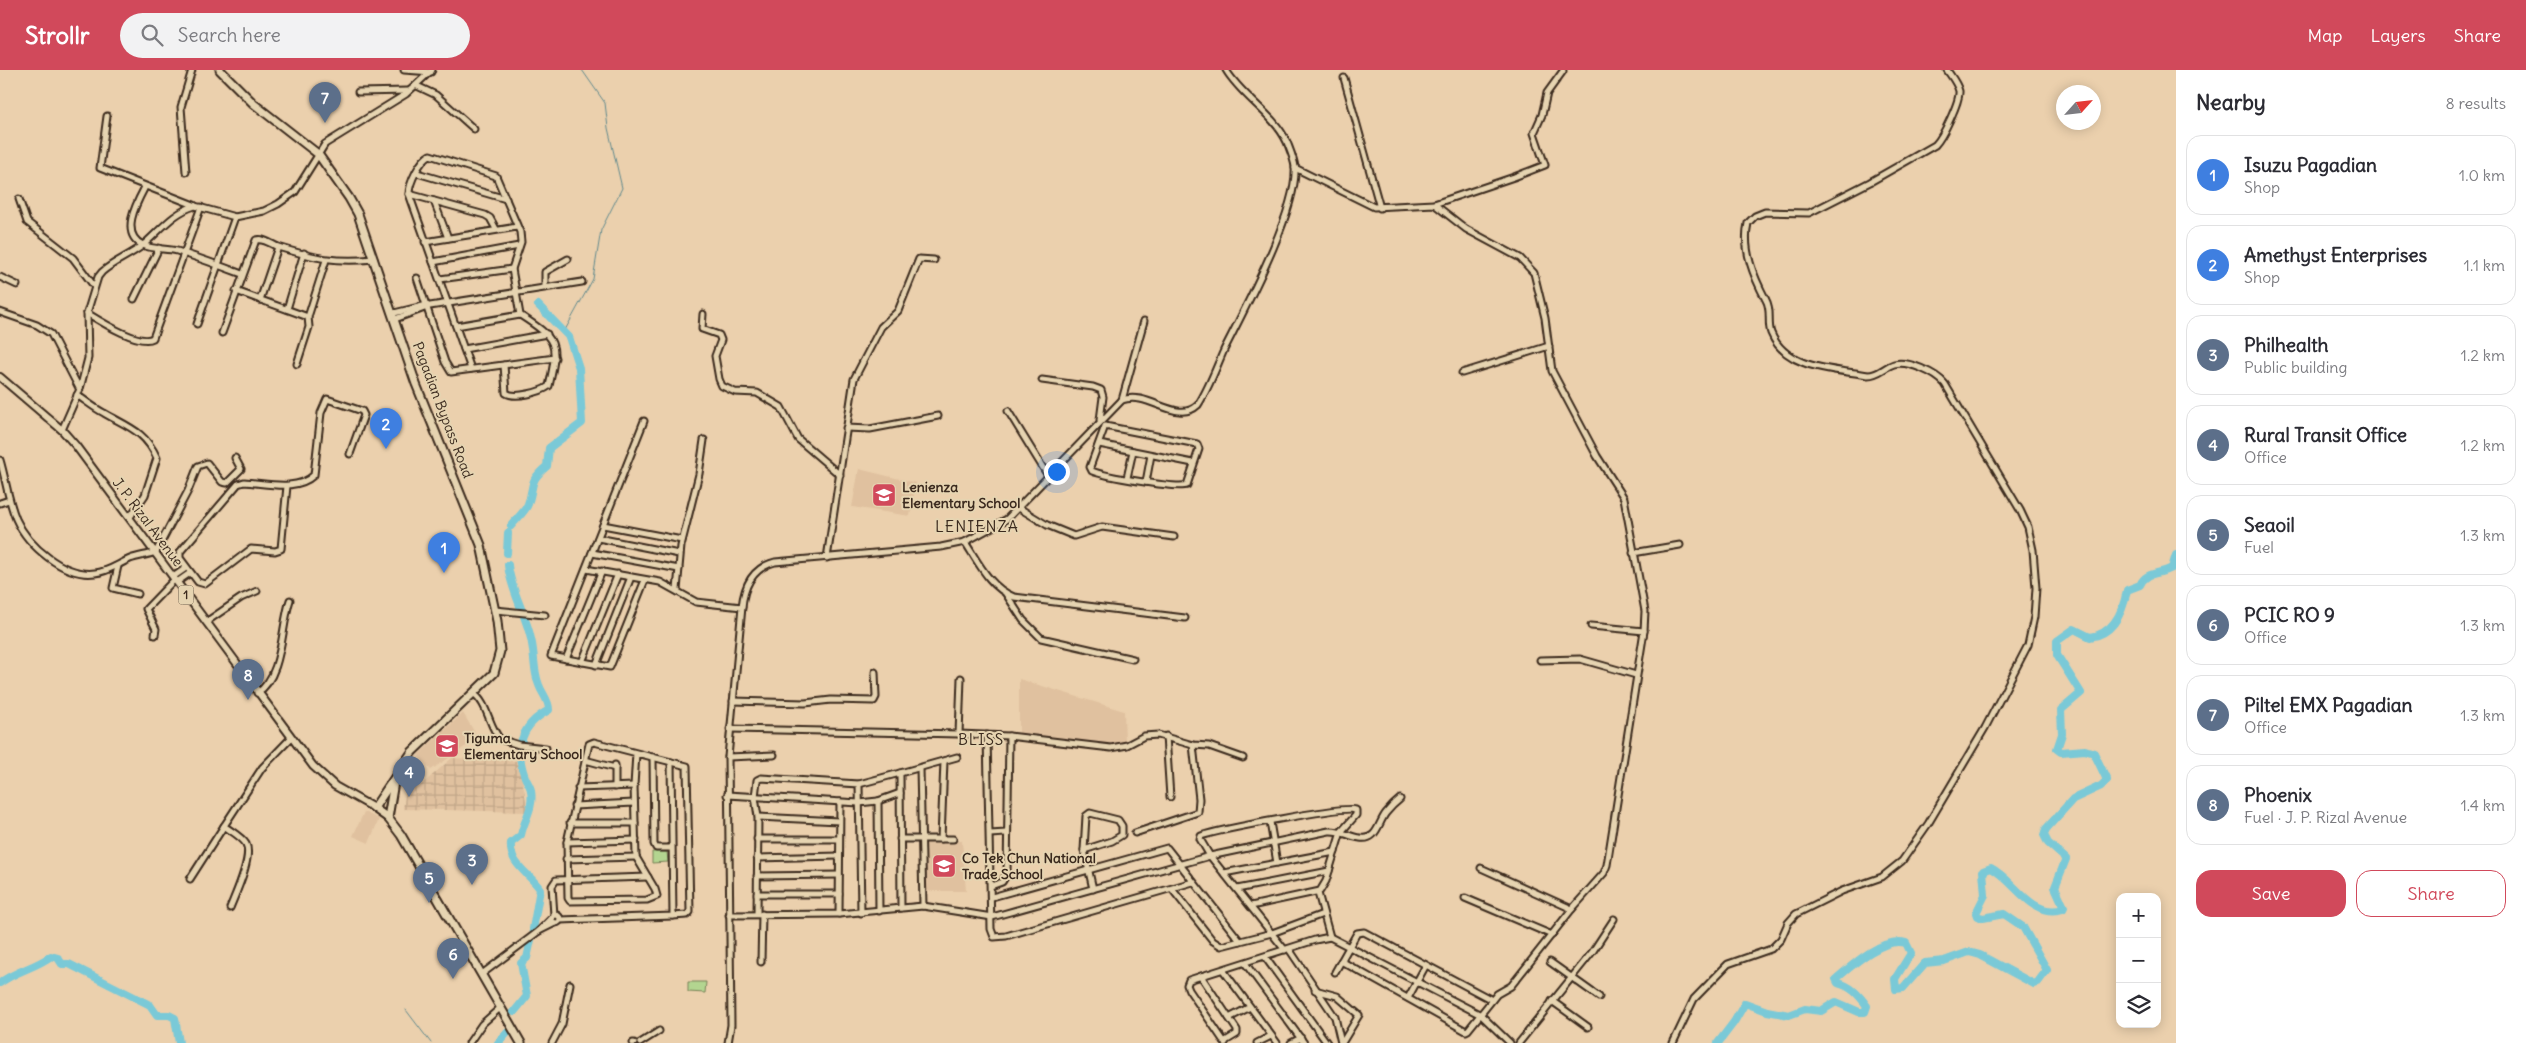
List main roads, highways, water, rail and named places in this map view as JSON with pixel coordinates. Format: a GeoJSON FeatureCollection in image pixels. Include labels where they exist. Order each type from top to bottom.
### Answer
{"type":"FeatureCollection","features":[{"type":"Feature","properties":{"kind":"highway","name":"Pagadian Bypass Road"},"geometry":{"type":"LineString","coordinates":[[220,70],[254,104],[318,154],[350,198],[375,258],[426,411],[476,530],[495,610],[500,651],[494,673],[412,752],[374,808]]}},
{"type":"Feature","properties":{"kind":"highway","name":"Pagadian Bypass Road"},"geometry":{"type":"LineString","coordinates":[[388,818],[395,778]]}},
{"type":"Feature","properties":{"kind":"highway","name":"J. P. Rizal Avenue"},"geometry":{"type":"LineString","coordinates":[[374,808],[388,818]]}},
{"type":"Feature","properties":{"kind":"highway","name":"1"},"geometry":{"type":"LineString","coordinates":[[388,818],[400,835],[521,1043]]}},
{"type":"Feature","properties":{"kind":"main road","name":"J. P. Rizal Avenue"},"geometry":{"type":"LineString","coordinates":[[0,377],[62,430],[156,552],[290,739],[324,778],[350,796],[374,808]]}},
{"type":"Feature","properties":{"kind":"waterway"},"geometry":{"type":"LineString","coordinates":[[564,332],[593,279],[601,230],[622,188],[608,128],[605,103],[582,70]]}},
{"type":"Feature","properties":{"kind":"waterway"},"geometry":{"type":"LineString","coordinates":[[511,526],[527,507],[534,480],[547,466],[549,448],[582,423],[579,368],[569,337],[538,305]]}},
{"type":"Feature","properties":{"kind":"waterway"},"geometry":{"type":"LineString","coordinates":[[507,553],[508,533]]}},
{"type":"Feature","properties":{"kind":"waterway"},"geometry":{"type":"LineString","coordinates":[[1718,1043],[1734,1022],[1745,1003],[1767,1011],[1789,1015],[1805,1009],[1821,1011],[1836,1002],[1859,1012],[1865,1012],[1867,1006],[1861,998],[1851,989],[1838,983],[1836,979],[1869,953],[1897,942],[1906,943],[1911,953],[1895,979],[1896,989],[1903,988],[1925,963],[1944,961],[1969,952],[1980,955],[2034,984],[2038,982],[2047,970],[2023,927],[2004,914],[1983,918],[1977,916],[1976,913],[1985,895],[1983,871],[1991,868],[2032,904],[2052,911],[2063,909],[2064,907],[2055,887],[2066,859],[2048,843],[2044,835],[2046,829],[2073,799],[2101,786],[2107,780],[2094,753],[2085,750],[2061,752],[2057,749],[2062,734],[2061,710],[2081,693],[2057,655],[2057,641],[2074,629],[2090,637],[2098,635],[2111,627],[2120,614],[2127,590],[2140,585],[2149,575],[2172,568],[2176,555]]}},
{"type":"Feature","properties":{"kind":"waterway"},"geometry":{"type":"LineString","coordinates":[[508,565],[509,574],[531,639],[537,680],[548,703],[549,710],[532,723],[522,738],[520,756],[532,797],[521,835],[511,843],[511,850],[516,863],[540,889],[533,929]]}},
{"type":"Feature","properties":{"kind":"waterway"},"geometry":{"type":"LineString","coordinates":[[514,1012],[527,996],[521,963],[527,958],[531,940]]}},
{"type":"Feature","properties":{"kind":"waterway"},"geometry":{"type":"LineString","coordinates":[[0,983],[51,956],[58,958],[62,964],[69,964],[150,1005],[157,1015],[169,1015],[175,1018],[179,1043]]}},
{"type":"Feature","properties":{"kind":"waterway"},"geometry":{"type":"LineString","coordinates":[[406,1010],[431,1043]]}},
{"type":"Feature","properties":{"kind":"waterway"},"geometry":{"type":"LineString","coordinates":[[498,1043],[508,1032]]}},
{"type":"Feature","properties":{"kind":"place","name":"Piltel EMX Pagadian"},"geometry":{"type":"Point","coordinates":[325,123]}},
{"type":"Feature","properties":{"kind":"place","name":"Amethyst Enterprises"},"geometry":{"type":"Point","coordinates":[386,449]}},
{"type":"Feature","properties":{"kind":"place","name":"Lenienza Elementary School"},"geometry":{"type":"Point","coordinates":[884,495]}},
{"type":"Feature","properties":{"kind":"place","name":"Isuzu Pagadian"},"geometry":{"type":"Point","coordinates":[444,573]}},
{"type":"Feature","properties":{"kind":"place","name":"Phoenix"},"geometry":{"type":"Point","coordinates":[248,700]}},
{"type":"Feature","properties":{"kind":"place","name":"Tiguma Elementary School"},"geometry":{"type":"Point","coordinates":[447,746]}},
{"type":"Feature","properties":{"kind":"place","name":"Rural Transit Office"},"geometry":{"type":"Point","coordinates":[409,797]}},
{"type":"Feature","properties":{"kind":"place","name":"Co Tek Chun National Trade School"},"geometry":{"type":"Point","coordinates":[944,866]}},
{"type":"Feature","properties":{"kind":"place","name":"Philhealth"},"geometry":{"type":"Point","coordinates":[472,885]}},
{"type":"Feature","properties":{"kind":"place","name":"Seaoil"},"geometry":{"type":"Point","coordinates":[429,903]}},
{"type":"Feature","properties":{"kind":"place","name":"PCIC RO 9"},"geometry":{"type":"Point","coordinates":[453,979]}},
{"type":"Feature","properties":{"kind":"district","name":"LENIENZA"},"geometry":{"type":"Point","coordinates":[977,526]}},
{"type":"Feature","properties":{"kind":"district","name":"BLISS"},"geometry":{"type":"Point","coordinates":[981,740]}}]}
